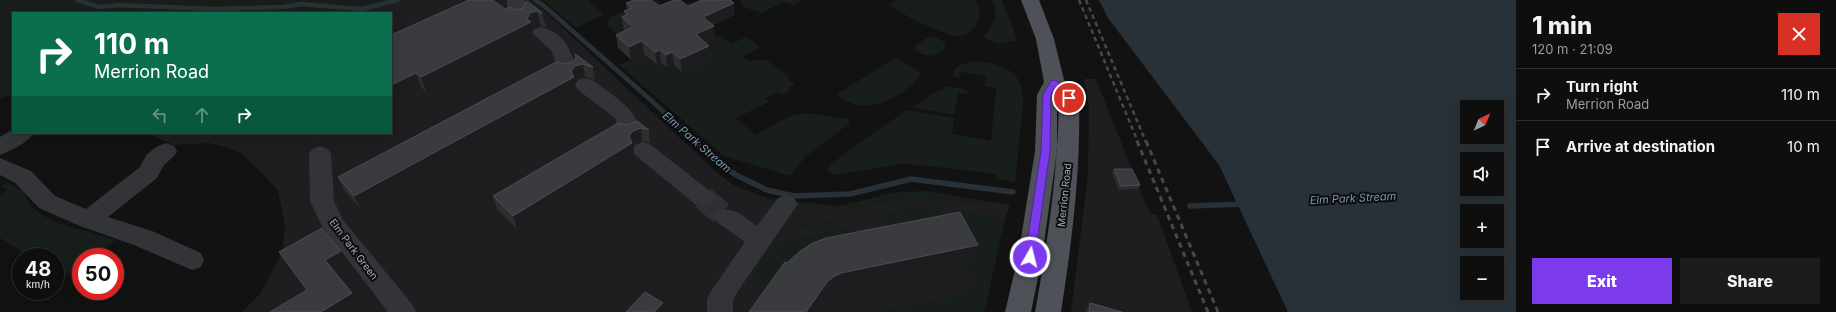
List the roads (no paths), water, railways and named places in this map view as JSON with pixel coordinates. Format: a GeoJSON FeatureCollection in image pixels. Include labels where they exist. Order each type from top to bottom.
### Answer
{"type":"FeatureCollection","features":[{"type":"Feature","properties":{"kind":"main road"},"geometry":{"type":"LineString","coordinates":[[1017,310],[1030,257],[1044,159],[1048,123],[1047,95],[1054,82],[1045,39],[1030,0]]}},
{"type":"Feature","properties":{"kind":"main road","name":"Merrion Road"},"geometry":{"type":"LineString","coordinates":[[1048,312],[1064,203],[1070,127],[1069,98],[1054,82]]}},
{"type":"Feature","properties":{"kind":"street"},"geometry":{"type":"LineString","coordinates":[[516,0],[516,6],[520,17]]}},
{"type":"Feature","properties":{"kind":"street"},"geometry":{"type":"LineString","coordinates":[[541,33],[560,47],[567,70]]}},
{"type":"Feature","properties":{"kind":"street"},"geometry":{"type":"LineString","coordinates":[[585,85],[622,113],[627,120],[629,130]]}},
{"type":"Feature","properties":{"kind":"street"},"geometry":{"type":"LineString","coordinates":[[0,147],[21,134]]}},
{"type":"Feature","properties":{"kind":"street"},"geometry":{"type":"LineString","coordinates":[[643,150],[703,198]]}},
{"type":"Feature","properties":{"kind":"street"},"geometry":{"type":"LineString","coordinates":[[88,220],[149,172],[155,160],[166,151]]}},
{"type":"Feature","properties":{"kind":"street","name":"Elm Park Green"},"geometry":{"type":"LineString","coordinates":[[320,154],[322,201],[334,226],[403,312]]}},
{"type":"Feature","properties":{"kind":"street"},"geometry":{"type":"LineString","coordinates":[[0,166],[23,178],[47,202],[88,220],[185,251]]}},
{"type":"Feature","properties":{"kind":"street"},"geometry":{"type":"LineString","coordinates":[[720,312],[720,299],[786,204]]}},
{"type":"Feature","properties":{"kind":"street"},"geometry":{"type":"LineString","coordinates":[[726,216],[761,240]]}},
{"type":"Feature","properties":{"kind":"water"},"geometry":{"type":"Polygon","coordinates":[[[1099,0],[1516,0],[1516,312],[1288,312],[1219,165],[1108,18],[1099,0]]]}},
{"type":"Feature","properties":{"kind":"waterway","name":"Elm Park Stream"},"geometry":{"type":"LineString","coordinates":[[77,0],[99,7],[119,5],[214,9],[284,7],[301,4],[361,9],[398,0]]}},
{"type":"Feature","properties":{"kind":"waterway","name":"Elm Park Stream"},"geometry":{"type":"LineString","coordinates":[[535,0],[543,5],[653,102],[695,142]]}},
{"type":"Feature","properties":{"kind":"waterway","name":"Elm Park Stream"},"geometry":{"type":"LineString","coordinates":[[694,141],[712,158],[736,175],[767,190],[793,196],[850,194],[911,179],[1013,192]]}},
{"type":"Feature","properties":{"kind":"waterway","name":"Elm Park Stream"},"geometry":{"type":"LineString","coordinates":[[1190,206],[1243,204]]}},
{"type":"Feature","properties":{"kind":"tunnel"},"geometry":{"type":"LineString","coordinates":[[703,198],[726,217]]}},
{"type":"Feature","properties":{"kind":"railway"},"geometry":{"type":"LineString","coordinates":[[1079,0],[1138,142]]}},
{"type":"Feature","properties":{"kind":"railway"},"geometry":{"type":"LineString","coordinates":[[1086,0],[1146,142]]}},
{"type":"Feature","properties":{"kind":"railway"},"geometry":{"type":"LineString","coordinates":[[1137,141],[1208,312]]}},
{"type":"Feature","properties":{"kind":"railway"},"geometry":{"type":"LineString","coordinates":[[1146,141],[1218,312]]}}]}
